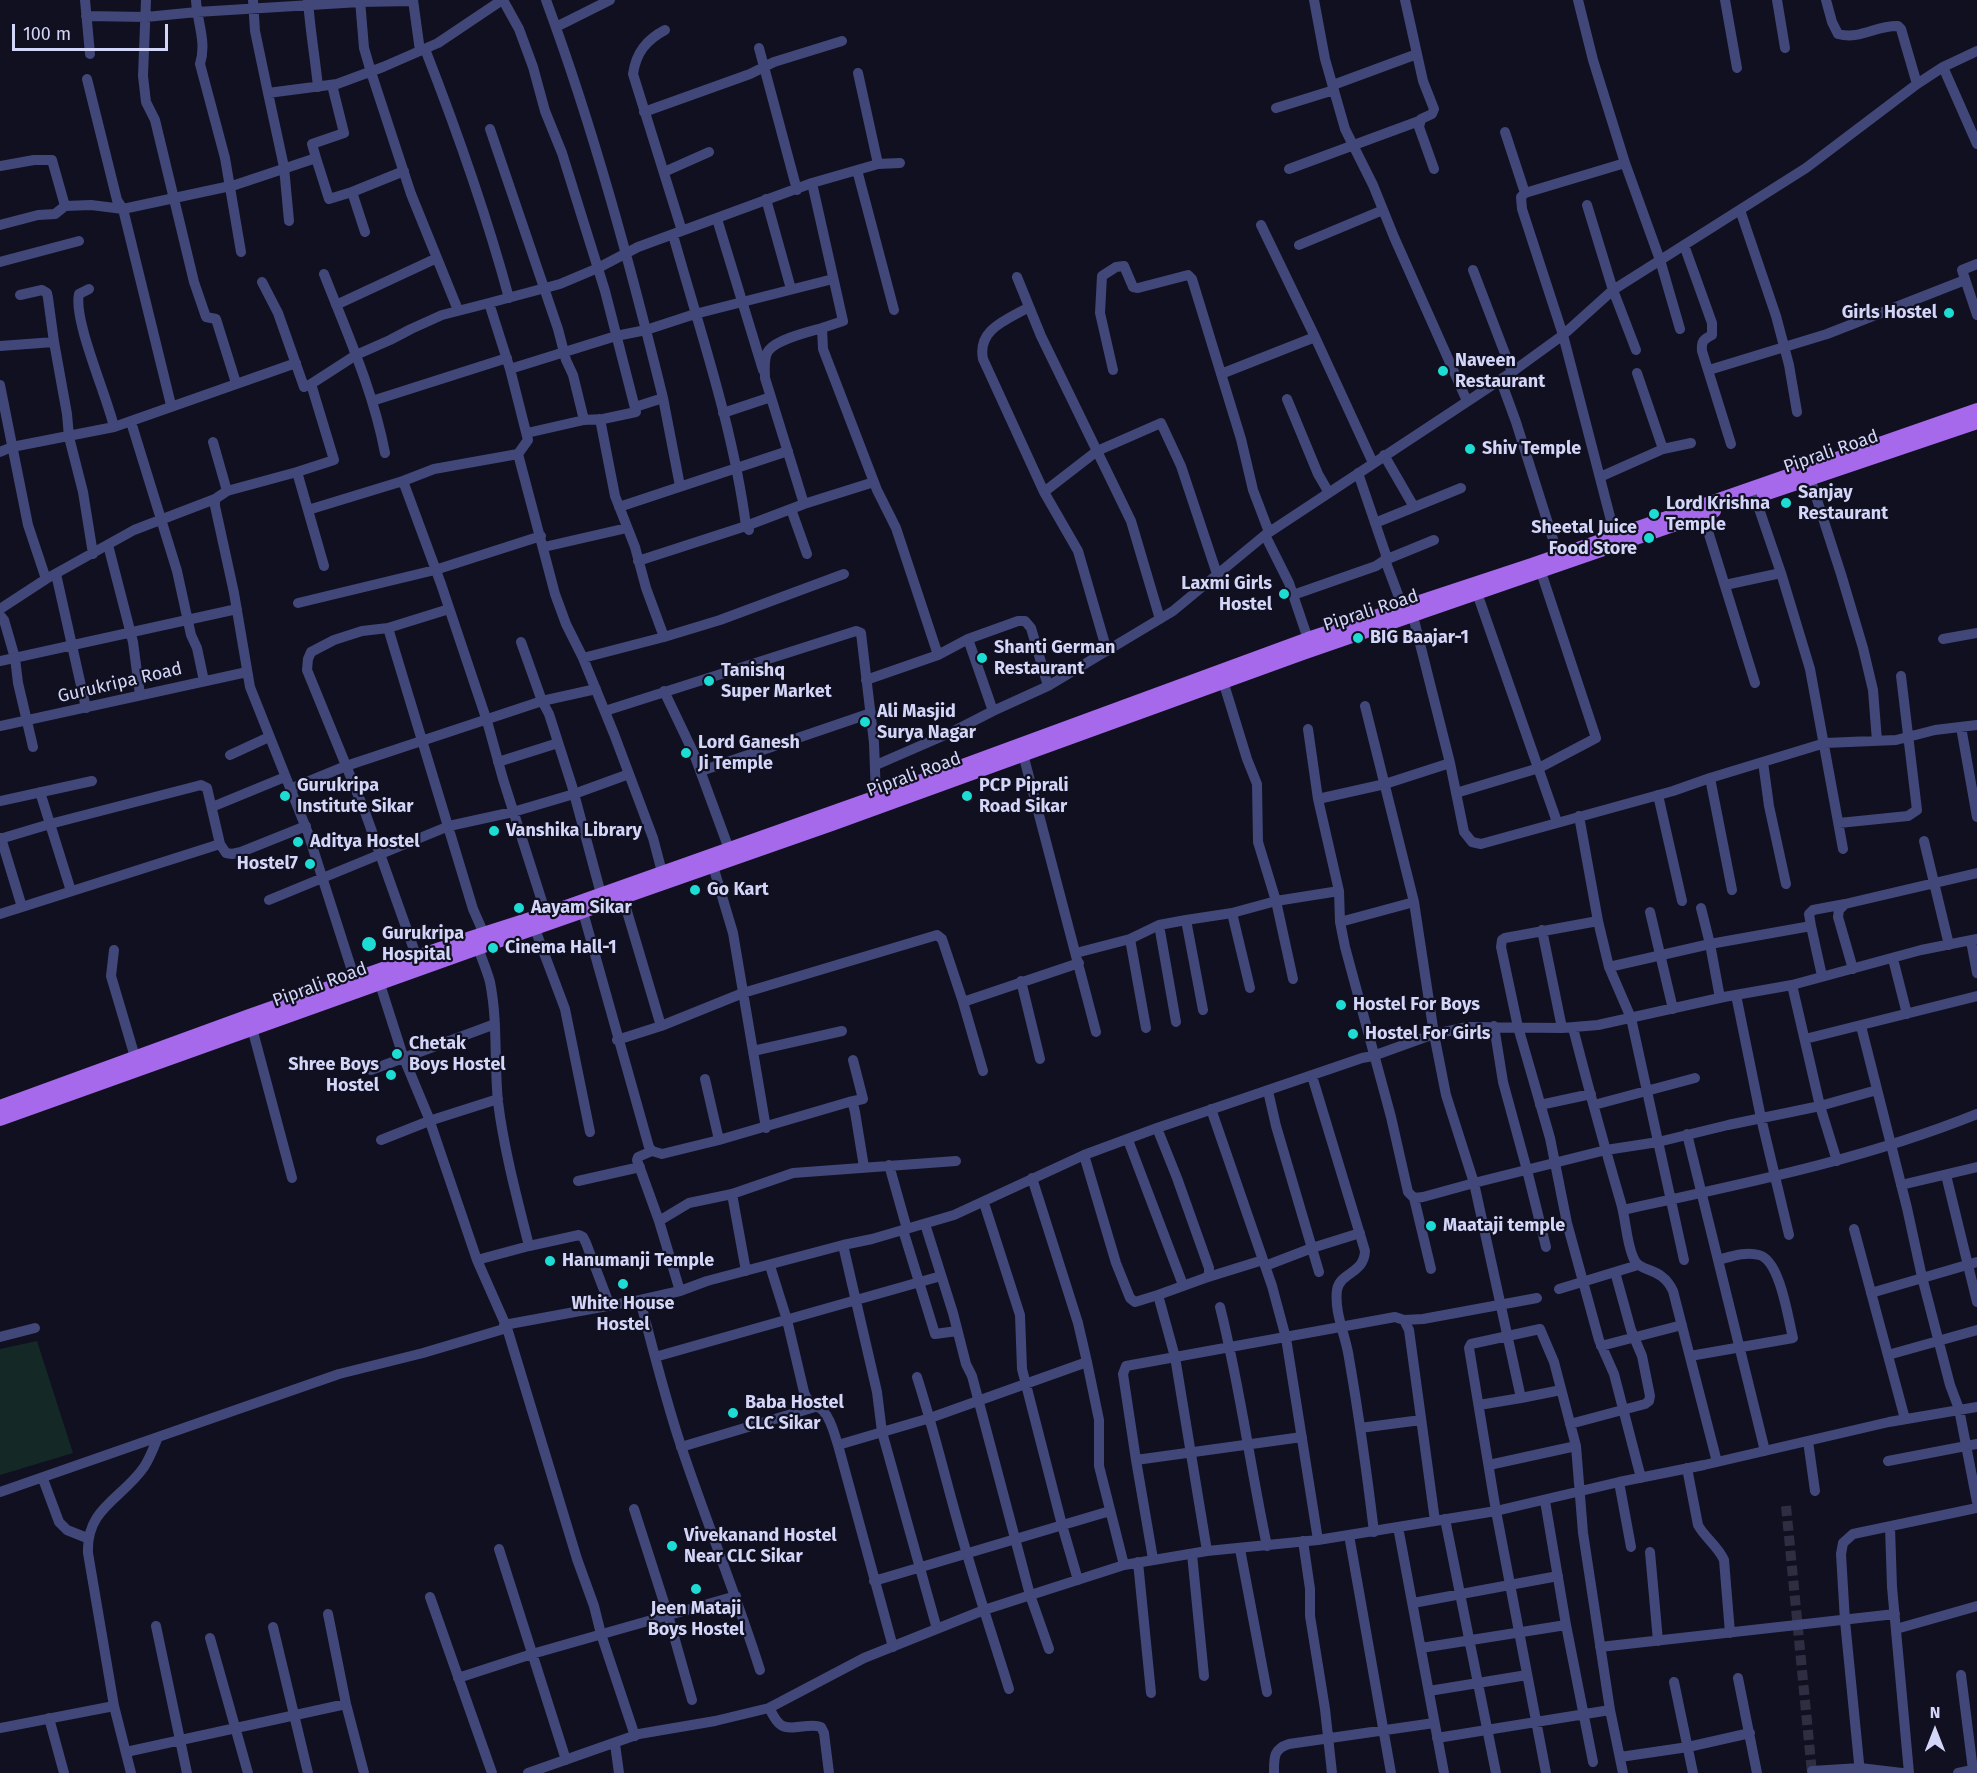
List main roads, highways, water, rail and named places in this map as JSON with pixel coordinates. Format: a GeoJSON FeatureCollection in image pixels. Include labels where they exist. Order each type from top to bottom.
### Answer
{"type":"FeatureCollection","features":[{"type":"Feature","properties":{"kind":"main road"},"geometry":{"type":"LineString","coordinates":[[0,1107],[355,980],[378,978],[417,958],[546,915],[1308,639],[1408,612],[1558,555],[1977,410]]}},
{"type":"Feature","properties":{"kind":"main road","name":"Piprali Road"},"geometry":{"type":"LineString","coordinates":[[0,1119],[252,1029],[378,978],[478,948],[623,898],[1408,612],[1477,594],[1977,422]]}},
{"type":"Feature","properties":{"kind":"tunnel"},"geometry":{"type":"LineString","coordinates":[[1786,1506],[1812,1773]]}},
{"type":"Feature","properties":{"kind":"place","name":"Girls Hostel"},"geometry":{"type":"Point","coordinates":[1949,313]}},
{"type":"Feature","properties":{"kind":"place","name":"Naveen Restaurant"},"geometry":{"type":"Point","coordinates":[1443,371]}},
{"type":"Feature","properties":{"kind":"place","name":"Shiv Temple"},"geometry":{"type":"Point","coordinates":[1470,449]}},
{"type":"Feature","properties":{"kind":"place","name":"Sanjay Restaurant"},"geometry":{"type":"Point","coordinates":[1786,503]}},
{"type":"Feature","properties":{"kind":"place","name":"Lord Krishna Temple"},"geometry":{"type":"Point","coordinates":[1654,514]}},
{"type":"Feature","properties":{"kind":"place","name":"Sheetal Juice Food Store"},"geometry":{"type":"Point","coordinates":[1649,538]}},
{"type":"Feature","properties":{"kind":"place","name":"Laxmi Girls Hostel"},"geometry":{"type":"Point","coordinates":[1284,594]}},
{"type":"Feature","properties":{"kind":"place","name":"BIG Baajar-1"},"geometry":{"type":"Point","coordinates":[1358,638]}},
{"type":"Feature","properties":{"kind":"place","name":"Shanti German Restaurant"},"geometry":{"type":"Point","coordinates":[982,658]}},
{"type":"Feature","properties":{"kind":"place","name":"Tanishq Super Market"},"geometry":{"type":"Point","coordinates":[709,681]}},
{"type":"Feature","properties":{"kind":"place","name":"Ali Masjid Surya Nagar"},"geometry":{"type":"Point","coordinates":[865,722]}},
{"type":"Feature","properties":{"kind":"place","name":"Lord Ganesh Ji Temple"},"geometry":{"type":"Point","coordinates":[686,753]}},
{"type":"Feature","properties":{"kind":"place","name":"Gurukripa Institute Sikar"},"geometry":{"type":"Point","coordinates":[285,796]}},
{"type":"Feature","properties":{"kind":"place","name":"PCP Piprali Road Sikar"},"geometry":{"type":"Point","coordinates":[967,796]}},
{"type":"Feature","properties":{"kind":"place","name":"Vanshika Library"},"geometry":{"type":"Point","coordinates":[494,831]}},
{"type":"Feature","properties":{"kind":"place","name":"Aditya Hostel"},"geometry":{"type":"Point","coordinates":[298,842]}},
{"type":"Feature","properties":{"kind":"place","name":"Hostel7"},"geometry":{"type":"Point","coordinates":[310,864]}},
{"type":"Feature","properties":{"kind":"place","name":"Go Kart"},"geometry":{"type":"Point","coordinates":[695,890]}},
{"type":"Feature","properties":{"kind":"place","name":"Aayam Sikar"},"geometry":{"type":"Point","coordinates":[519,908]}},
{"type":"Feature","properties":{"kind":"place","name":"Gurukripa Hospital"},"geometry":{"type":"Point","coordinates":[369,944]}},
{"type":"Feature","properties":{"kind":"place","name":"Cinema Hall-1"},"geometry":{"type":"Point","coordinates":[493,948]}},
{"type":"Feature","properties":{"kind":"place","name":"Hostel For Boys"},"geometry":{"type":"Point","coordinates":[1341,1005]}},
{"type":"Feature","properties":{"kind":"place","name":"Hostel For Girls"},"geometry":{"type":"Point","coordinates":[1353,1034]}},
{"type":"Feature","properties":{"kind":"place","name":"Chetak Boys Hostel"},"geometry":{"type":"Point","coordinates":[397,1054]}},
{"type":"Feature","properties":{"kind":"place","name":"Shree Boys Hostel"},"geometry":{"type":"Point","coordinates":[391,1075]}},
{"type":"Feature","properties":{"kind":"place","name":"Maataji temple"},"geometry":{"type":"Point","coordinates":[1431,1226]}},
{"type":"Feature","properties":{"kind":"place","name":"Hanumanji Temple"},"geometry":{"type":"Point","coordinates":[550,1261]}},
{"type":"Feature","properties":{"kind":"place","name":"White House Hostel"},"geometry":{"type":"Point","coordinates":[623,1284]}},
{"type":"Feature","properties":{"kind":"place","name":"Baba Hostel CLC Sikar"},"geometry":{"type":"Point","coordinates":[733,1413]}},
{"type":"Feature","properties":{"kind":"place","name":"Vivekanand Hostel Near CLC Sikar"},"geometry":{"type":"Point","coordinates":[672,1546]}},
{"type":"Feature","properties":{"kind":"place","name":"Jeen Mataji Boys Hostel"},"geometry":{"type":"Point","coordinates":[696,1589]}}]}
